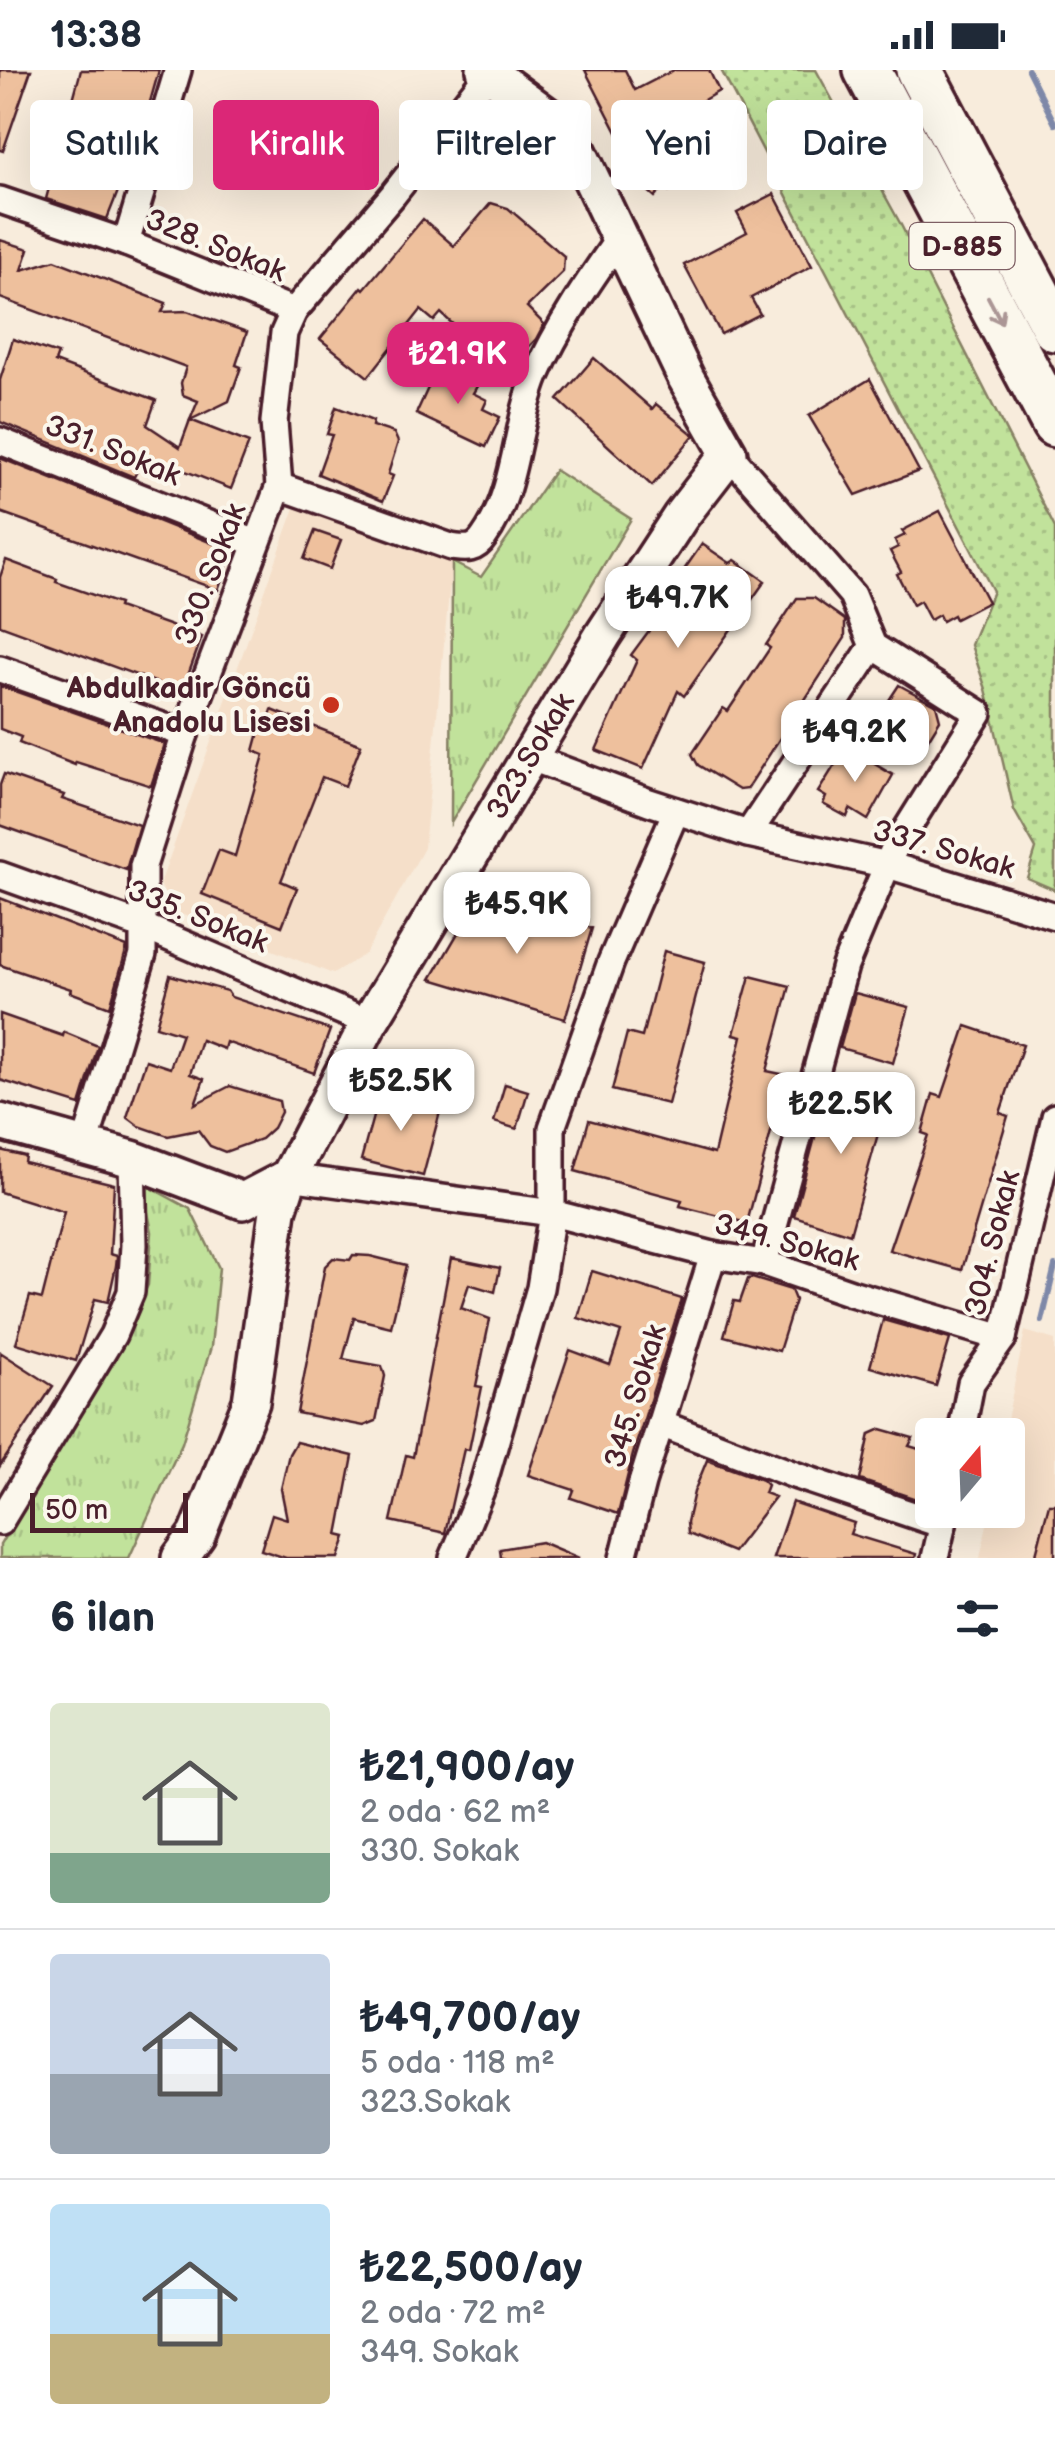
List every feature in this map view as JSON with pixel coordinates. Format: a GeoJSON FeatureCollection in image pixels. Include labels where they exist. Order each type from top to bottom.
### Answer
{"type":"FeatureCollection","features":[{"type":"Feature","properties":{"kind":"highway","name":"D-885"},"geometry":{"type":"LineString","coordinates":[[866,70],[1055,424]]}},
{"type":"Feature","properties":{"kind":"highway","name":"D-885"},"geometry":{"type":"LineString","coordinates":[[919,70],[1055,328]]}},
{"type":"Feature","properties":{"kind":"street"},"geometry":{"type":"LineString","coordinates":[[126,243],[178,70]]}},
{"type":"Feature","properties":{"kind":"street"},"geometry":{"type":"LineString","coordinates":[[294,312],[392,196],[489,71],[569,132],[686,378],[728,454],[852,596],[873,646],[979,713],[910,820],[845,966],[764,1263]]}},
{"type":"Feature","properties":{"kind":"street","name":"328. Sokak"},"geometry":{"type":"LineString","coordinates":[[0,200],[126,243],[294,312]]}},
{"type":"Feature","properties":{"kind":"street"},"geometry":{"type":"LineString","coordinates":[[279,486],[451,547],[475,547],[485,536],[505,491],[536,378],[574,304],[620,237]]}},
{"type":"Feature","properties":{"kind":"street","name":"330. Sokak"},"geometry":{"type":"LineString","coordinates":[[84,1145],[143,954],[143,866],[185,734],[279,486],[274,422],[282,346],[294,312]]}},
{"type":"Feature","properties":{"kind":"street","name":"331. Sokak"},"geometry":{"type":"LineString","coordinates":[[0,441],[256,543]]}},
{"type":"Feature","properties":{"kind":"street","name":"323.Sokak"},"geometry":{"type":"LineString","coordinates":[[180,1558],[197,1535],[251,1402],[278,1211],[289,1177],[370,1023],[529,757],[671,531],[728,454]]}},
{"type":"Feature","properties":{"kind":"street"},"geometry":{"type":"LineString","coordinates":[[748,834],[873,646]]}},
{"type":"Feature","properties":{"kind":"street"},"geometry":{"type":"LineString","coordinates":[[0,668],[185,734]]}},
{"type":"Feature","properties":{"kind":"street","name":"337. Sokak"},"geometry":{"type":"LineString","coordinates":[[529,757],[748,834],[888,865],[1055,916]]}},
{"type":"Feature","properties":{"kind":"street"},"geometry":{"type":"LineString","coordinates":[[453,1558],[482,1488],[540,1288],[552,1213],[552,1128],[611,962],[676,811]]}},
{"type":"Feature","properties":{"kind":"street","name":"335. Sokak"},"geometry":{"type":"LineString","coordinates":[[0,875],[142,926],[370,1023]]}},
{"type":"Feature","properties":{"kind":"street","name":"304. Sokak"},"geometry":{"type":"LineString","coordinates":[[964,1418],[971,1383],[1003,1338],[1055,1116]]}},
{"type":"Feature","properties":{"kind":"street"},"geometry":{"type":"LineString","coordinates":[[0,1122],[132,1159],[243,1201],[289,1177]]}},
{"type":"Feature","properties":{"kind":"street"},"geometry":{"type":"LineString","coordinates":[[0,1522],[112,1335],[131,1292],[132,1159]]}},
{"type":"Feature","properties":{"kind":"street","name":"349. Sokak"},"geometry":{"type":"LineString","coordinates":[[289,1177],[552,1213],[713,1255],[764,1263],[1003,1338]]}},
{"type":"Feature","properties":{"kind":"street","name":"345. Sokak"},"geometry":{"type":"LineString","coordinates":[[623,1558],[642,1483],[713,1255]]}},
{"type":"Feature","properties":{"kind":"street"},"geometry":{"type":"LineString","coordinates":[[661,1424],[797,1476],[915,1510]]}},
{"type":"Feature","properties":{"kind":"street"},"geometry":{"type":"LineString","coordinates":[[935,1558],[942,1528]]}},
{"type":"Feature","properties":{"kind":"shaded area","name":"Abdulkadir Göncü Anadolu Lisesi"},"geometry":{"type":"Polygon","coordinates":[[[297,502],[439,549],[452,562],[424,848],[365,954],[333,974],[173,911],[160,884],[297,502]]]}},
{"type":"Feature","properties":{"kind":"shaded area"},"geometry":{"type":"Polygon","coordinates":[[[1025,1331],[1055,1340],[1055,1558],[980,1558],[986,1528],[1025,1528],[1025,1418],[1007,1418],[1025,1331]]]}},
{"type":"Feature","properties":{"kind":"green space"},"geometry":{"type":"Polygon","coordinates":[[[721,70],[816,70],[832,100],[767,100],[767,158],[747,120],[747,100],[737,100],[721,70]]]}},
{"type":"Feature","properties":{"kind":"green space"},"geometry":{"type":"Polygon","coordinates":[[[784,190],[882,190],[1055,528],[1055,890],[1027,878],[1036,849],[1014,810],[986,689],[971,645],[993,591],[784,190]]]}},
{"type":"Feature","properties":{"kind":"green space"},"geometry":{"type":"Polygon","coordinates":[[[555,470],[631,519],[451,823],[452,562],[481,577],[555,470]]]}},
{"type":"Feature","properties":{"kind":"green space"},"geometry":{"type":"Polygon","coordinates":[[[142,1183],[190,1209],[219,1268],[211,1347],[182,1443],[129,1558],[0,1558],[0,1545],[126,1332],[148,1285],[152,1232],[142,1183]]]}},
{"type":"Feature","properties":{"kind":"building"},"geometry":{"type":"Polygon","coordinates":[[[0,70],[31,70],[3,151],[0,150],[0,70]]]}},
{"type":"Feature","properties":{"kind":"building"},"geometry":{"type":"Polygon","coordinates":[[[81,70],[159,70],[151,100],[73,100],[81,70]]]}},
{"type":"Feature","properties":{"kind":"building"},"geometry":{"type":"Polygon","coordinates":[[[585,70],[625,70],[635,90],[674,70],[709,70],[719,91],[704,100],[611,100],[611,121],[585,70]]]}},
{"type":"Feature","properties":{"kind":"building"},"geometry":{"type":"Polygon","coordinates":[[[48,190],[118,190],[107,219],[46,199],[48,190]]]}},
{"type":"Feature","properties":{"kind":"building"},"geometry":{"type":"Polygon","coordinates":[[[774,194],[812,266],[751,298],[760,314],[721,334],[684,265],[747,232],[737,213],[774,194]]]}},
{"type":"Feature","properties":{"kind":"building"},"geometry":{"type":"Polygon","coordinates":[[[491,203],[508,208],[564,256],[563,272],[527,307],[544,324],[536,339],[504,373],[441,313],[434,321],[421,310],[368,377],[320,339],[423,219],[454,246],[491,203]]]}},
{"type":"Feature","properties":{"kind":"building"},"geometry":{"type":"Polygon","coordinates":[[[0,240],[29,249],[22,270],[55,260],[166,303],[162,312],[187,311],[247,332],[236,365],[241,367],[229,401],[190,420],[198,401],[183,395],[181,383],[186,367],[0,298],[0,240]]]}},
{"type":"Feature","properties":{"kind":"building"},"geometry":{"type":"Polygon","coordinates":[[[13,339],[58,354],[55,362],[156,400],[147,425],[180,447],[190,420],[249,443],[231,489],[145,455],[134,477],[0,422],[0,380],[13,339]]]}},
{"type":"Feature","properties":{"kind":"building"},"geometry":{"type":"Polygon","coordinates":[[[594,358],[652,409],[656,404],[694,435],[652,486],[558,400],[594,358]]]}},
{"type":"Feature","properties":{"kind":"building"},"geometry":{"type":"Polygon","coordinates":[[[439,364],[479,383],[473,393],[487,400],[483,409],[500,417],[486,447],[416,414],[439,364]]]}},
{"type":"Feature","properties":{"kind":"building"},"geometry":{"type":"Polygon","coordinates":[[[870,379],[919,471],[856,495],[809,416],[870,379]]]}},
{"type":"Feature","properties":{"kind":"building"},"geometry":{"type":"Polygon","coordinates":[[[336,407],[394,433],[398,442],[388,474],[393,476],[383,501],[318,474],[332,435],[327,434],[336,407]]]}},
{"type":"Feature","properties":{"kind":"building"},"geometry":{"type":"Polygon","coordinates":[[[0,458],[232,551],[218,590],[0,512],[0,458]]]}},
{"type":"Feature","properties":{"kind":"building"},"geometry":{"type":"Polygon","coordinates":[[[940,511],[988,602],[955,619],[953,615],[942,621],[939,615],[930,620],[920,601],[913,605],[890,551],[898,547],[895,540],[905,535],[902,531],[940,511]]]}},
{"type":"Feature","properties":{"kind":"building"},"geometry":{"type":"Polygon","coordinates":[[[315,531],[341,540],[330,569],[304,559],[315,531]]]}},
{"type":"Feature","properties":{"kind":"building"},"geometry":{"type":"Polygon","coordinates":[[[702,544],[765,581],[684,696],[678,691],[643,769],[596,750],[637,660],[631,655],[676,594],[670,590],[702,544]]]}},
{"type":"Feature","properties":{"kind":"building"},"geometry":{"type":"Polygon","coordinates":[[[6,560],[202,637],[182,692],[0,625],[0,577],[6,560]]]}},
{"type":"Feature","properties":{"kind":"building"},"geometry":{"type":"Polygon","coordinates":[[[797,598],[814,598],[845,620],[845,638],[747,789],[739,790],[698,765],[692,754],[723,708],[728,711],[770,648],[766,645],[797,598]]]}},
{"type":"Feature","properties":{"kind":"building"},"geometry":{"type":"Polygon","coordinates":[[[899,685],[936,705],[940,720],[919,754],[872,726],[899,685]]]}},
{"type":"Feature","properties":{"kind":"building"},"geometry":{"type":"Polygon","coordinates":[[[0,686],[165,744],[151,786],[76,762],[75,765],[19,743],[21,737],[0,729],[0,686]]]}},
{"type":"Feature","properties":{"kind":"building"},"geometry":{"type":"Polygon","coordinates":[[[272,710],[361,745],[345,786],[322,777],[281,881],[297,888],[282,926],[202,894],[219,850],[235,856],[264,755],[254,751],[260,729],[265,732],[272,710]]]}},
{"type":"Feature","properties":{"kind":"building"},"geometry":{"type":"Polygon","coordinates":[[[846,747],[893,775],[868,820],[850,809],[847,817],[823,804],[826,797],[818,792],[846,747]]]}},
{"type":"Feature","properties":{"kind":"building"},"geometry":{"type":"Polygon","coordinates":[[[4,774],[139,825],[126,870],[0,825],[0,785],[4,774]]]}},
{"type":"Feature","properties":{"kind":"building"},"geometry":{"type":"Polygon","coordinates":[[[479,897],[592,928],[565,1019],[431,979],[479,897]]]}},
{"type":"Feature","properties":{"kind":"building"},"geometry":{"type":"Polygon","coordinates":[[[0,898],[127,947],[110,1007],[0,965],[0,898]]]}},
{"type":"Feature","properties":{"kind":"building"},"geometry":{"type":"Polygon","coordinates":[[[664,951],[705,962],[668,1104],[612,1090],[627,1033],[642,1037],[664,951]]]}},
{"type":"Feature","properties":{"kind":"building"},"geometry":{"type":"Polygon","coordinates":[[[170,975],[227,991],[231,997],[330,1030],[314,1073],[226,1042],[224,1049],[201,1040],[190,1074],[204,1079],[195,1104],[230,1086],[279,1101],[281,1112],[273,1128],[261,1139],[225,1152],[210,1146],[198,1130],[168,1136],[139,1126],[127,1117],[146,1060],[170,1068],[182,1034],[156,1026],[170,975]]]}},
{"type":"Feature","properties":{"kind":"building"},"geometry":{"type":"Polygon","coordinates":[[[750,976],[790,986],[767,1071],[786,1075],[747,1223],[680,1206],[682,1200],[575,1171],[589,1120],[714,1154],[742,1036],[734,1034],[750,976]]]}},
{"type":"Feature","properties":{"kind":"building"},"geometry":{"type":"Polygon","coordinates":[[[855,993],[909,1007],[893,1063],[840,1048],[855,993]]]}},
{"type":"Feature","properties":{"kind":"building"},"geometry":{"type":"Polygon","coordinates":[[[0,1014],[98,1046],[80,1105],[0,1080],[0,1014]]]}},
{"type":"Feature","properties":{"kind":"building"},"geometry":{"type":"Polygon","coordinates":[[[966,1026],[1023,1045],[1000,1113],[1008,1116],[962,1270],[889,1250],[928,1135],[922,1133],[933,1094],[942,1097],[966,1026]]]}},
{"type":"Feature","properties":{"kind":"building"},"geometry":{"type":"Polygon","coordinates":[[[830,1081],[888,1098],[850,1234],[794,1216],[830,1081]]]}},
{"type":"Feature","properties":{"kind":"building"},"geometry":{"type":"Polygon","coordinates":[[[505,1084],[528,1091],[517,1129],[494,1122],[505,1084]]]}},
{"type":"Feature","properties":{"kind":"building"},"geometry":{"type":"Polygon","coordinates":[[[380,1091],[441,1108],[423,1176],[361,1160],[380,1091]]]}},
{"type":"Feature","properties":{"kind":"building"},"geometry":{"type":"Polygon","coordinates":[[[0,1150],[25,1156],[24,1162],[114,1184],[110,1254],[117,1256],[116,1266],[108,1302],[95,1299],[76,1361],[16,1343],[30,1296],[42,1299],[64,1212],[0,1192],[0,1150]]]}},
{"type":"Feature","properties":{"kind":"building"},"geometry":{"type":"Polygon","coordinates":[[[353,1255],[406,1265],[391,1327],[354,1318],[343,1359],[382,1366],[385,1376],[376,1421],[364,1426],[297,1413],[325,1266],[333,1258],[350,1260],[353,1255]]]}},
{"type":"Feature","properties":{"kind":"building"},"geometry":{"type":"Polygon","coordinates":[[[451,1258],[500,1268],[495,1292],[469,1284],[461,1308],[490,1319],[476,1386],[482,1387],[469,1450],[464,1449],[445,1533],[391,1521],[406,1455],[413,1457],[451,1258]]]}},
{"type":"Feature","properties":{"kind":"building"},"geometry":{"type":"Polygon","coordinates":[[[592,1271],[682,1299],[618,1514],[571,1498],[574,1490],[528,1475],[570,1350],[610,1365],[621,1332],[578,1318],[592,1271]]]}},
{"type":"Feature","properties":{"kind":"building"},"geometry":{"type":"Polygon","coordinates":[[[748,1279],[791,1290],[795,1300],[779,1351],[724,1336],[734,1301],[740,1302],[748,1279]]]}},
{"type":"Feature","properties":{"kind":"building"},"geometry":{"type":"Polygon","coordinates":[[[883,1320],[950,1339],[936,1386],[870,1367],[883,1320]]]}},
{"type":"Feature","properties":{"kind":"building"},"geometry":{"type":"Polygon","coordinates":[[[0,1352],[53,1386],[0,1466],[0,1352]]]}},
{"type":"Feature","properties":{"kind":"building"},"geometry":{"type":"Polygon","coordinates":[[[881,1429],[913,1438],[909,1446],[915,1448],[915,1499],[860,1480],[870,1434],[881,1429]]]}},
{"type":"Feature","properties":{"kind":"building"},"geometry":{"type":"Polygon","coordinates":[[[296,1442],[353,1456],[338,1535],[346,1537],[339,1558],[286,1558],[261,1550],[272,1514],[287,1519],[281,1489],[289,1454],[296,1442]]]}},
{"type":"Feature","properties":{"kind":"building"},"geometry":{"type":"Polygon","coordinates":[[[707,1460],[762,1480],[767,1485],[764,1493],[775,1497],[733,1552],[688,1534],[694,1492],[707,1460]]]}},
{"type":"Feature","properties":{"kind":"building"},"geometry":{"type":"Polygon","coordinates":[[[792,1502],[854,1523],[850,1534],[916,1554],[915,1558],[773,1558],[792,1502]]]}},
{"type":"Feature","properties":{"kind":"building"},"geometry":{"type":"Polygon","coordinates":[[[1049,1504],[1055,1504],[1055,1558],[1035,1558],[1049,1504]]]}},
{"type":"Feature","properties":{"kind":"building"},"geometry":{"type":"Polygon","coordinates":[[[541,1542],[579,1558],[501,1558],[500,1549],[541,1542]]]}},
{"type":"Feature","properties":{"kind":"waterway"},"geometry":{"type":"LineString","coordinates":[[1028,70],[1055,124]]}},
{"type":"Feature","properties":{"kind":"waterway"},"geometry":{"type":"LineString","coordinates":[[1042,1321],[1055,1266]]}},
{"type":"Feature","properties":{"kind":"place","name":"Abdulkadir Göncü Anadolu Lisesi"},"geometry":{"type":"Point","coordinates":[331,705]}}]}
